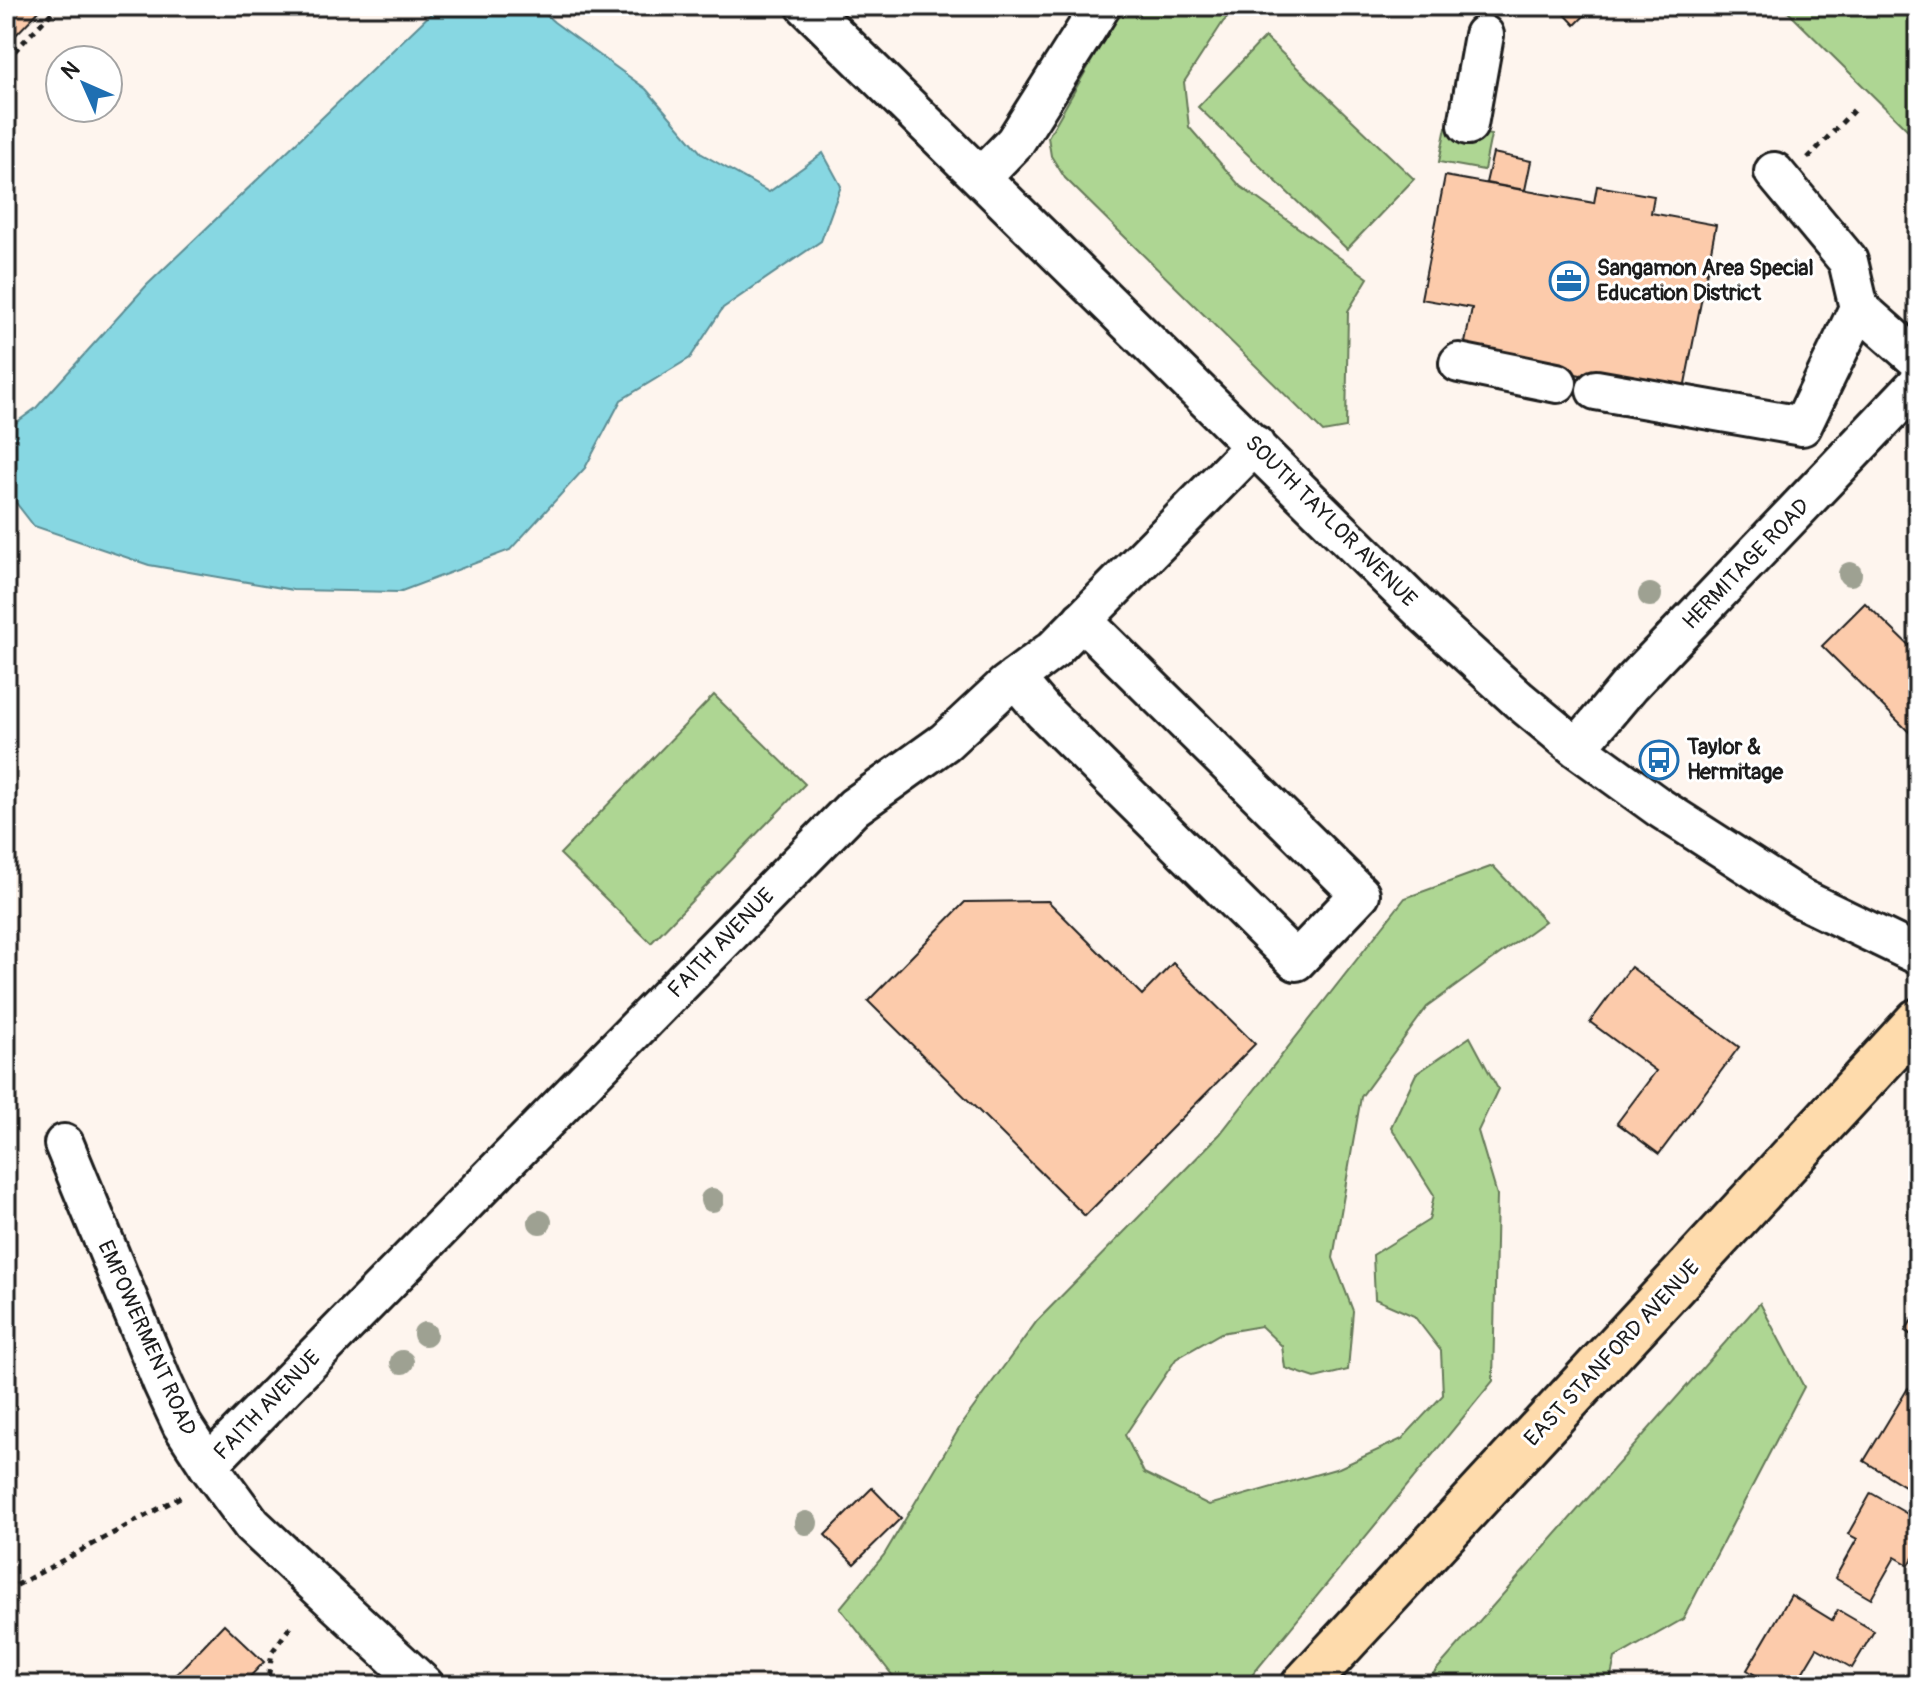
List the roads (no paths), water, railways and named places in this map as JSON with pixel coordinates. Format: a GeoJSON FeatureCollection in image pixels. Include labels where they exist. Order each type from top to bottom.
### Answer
{"type":"FeatureCollection","features":[{"type":"Feature","properties":{"kind":"main road","name":"EAST STANFORD AVENUE"},"geometry":{"type":"LineString","coordinates":[[1304,1685],[1918,1021]]}},
{"type":"Feature","properties":{"kind":"street","name":"SOUTH TAYLOR AVENUE"},"geometry":{"type":"LineString","coordinates":[[806,6],[1427,616],[1519,700],[1577,748],[1660,808],[1800,898],[1918,955]]}},
{"type":"Feature","properties":{"kind":"street"},"geometry":{"type":"LineString","coordinates":[[981,177],[1015,142],[1101,6]]}},
{"type":"Feature","properties":{"kind":"street"},"geometry":{"type":"LineString","coordinates":[[1468,125],[1484,35]]}},
{"type":"Feature","properties":{"kind":"street"},"geometry":{"type":"LineString","coordinates":[[1774,172],[1848,261],[1859,308],[1918,360]]}},
{"type":"Feature","properties":{"kind":"street"},"geometry":{"type":"LineString","coordinates":[[1596,390],[1802,426],[1859,308]]}},
{"type":"Feature","properties":{"kind":"street"},"geometry":{"type":"LineString","coordinates":[[1459,363],[1557,383]]}},
{"type":"Feature","properties":{"kind":"street","name":"HERMITAGE ROAD"},"geometry":{"type":"LineString","coordinates":[[1577,748],[1629,686],[1918,383]]}},
{"type":"Feature","properties":{"kind":"street","name":"FAITH AVENUE"},"geometry":{"type":"LineString","coordinates":[[208,1465],[854,807],[945,742],[1015,678],[1054,649],[1255,445]]}},
{"type":"Feature","properties":{"kind":"street"},"geometry":{"type":"LineString","coordinates":[[1015,678],[1043,711],[1296,961],[1360,894],[1082,620]]}},
{"type":"Feature","properties":{"kind":"street","name":"EMPOWERMENT ROAD"},"geometry":{"type":"LineString","coordinates":[[64,1144],[163,1384],[182,1425],[208,1465],[252,1525],[424,1685]]}},
{"type":"Feature","properties":{"kind":"water"},"geometry":{"type":"Polygon","coordinates":[[[439,6],[536,6],[646,89],[702,154],[769,192],[823,153],[841,186],[821,241],[723,308],[690,358],[621,400],[585,468],[510,550],[399,592],[293,590],[149,565],[34,526],[6,490],[6,430],[36,408],[147,285],[439,6]]]}},
{"type":"Feature","properties":{"kind":"place","name":"Sangamon Area Special Education District"},"geometry":{"type":"Point","coordinates":[1569,281]}},
{"type":"Feature","properties":{"kind":"place","name":"Taylor & Hermitage"},"geometry":{"type":"Point","coordinates":[1659,760]}}]}
